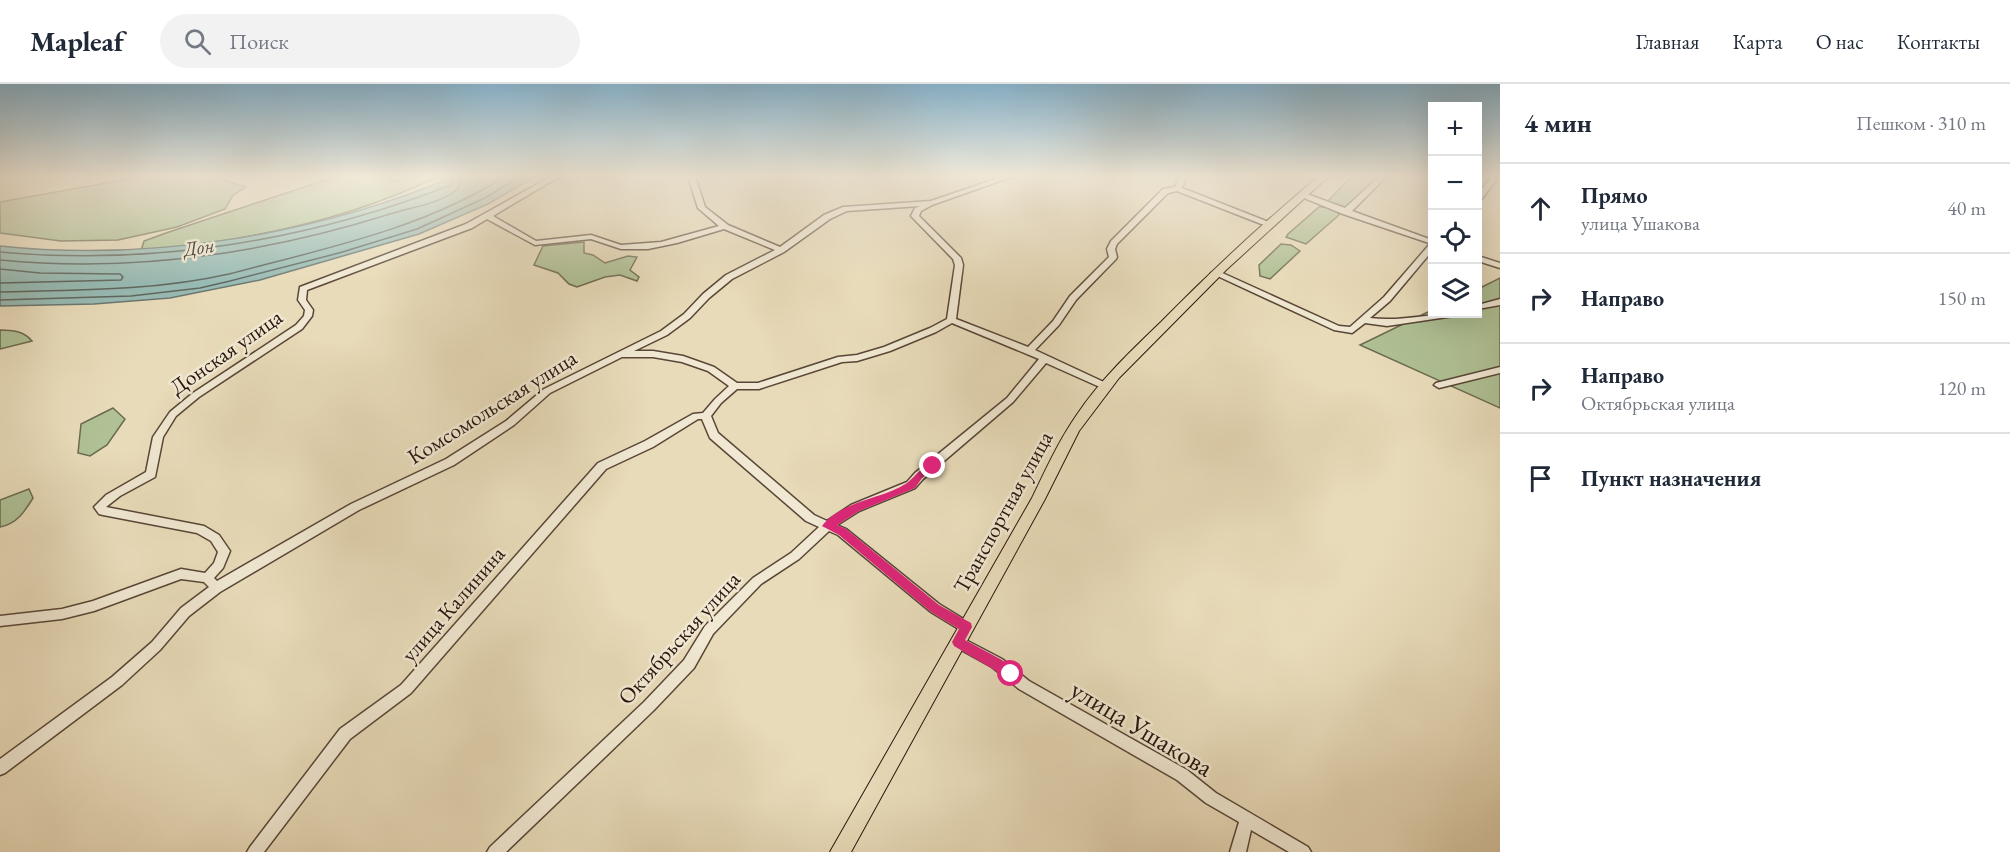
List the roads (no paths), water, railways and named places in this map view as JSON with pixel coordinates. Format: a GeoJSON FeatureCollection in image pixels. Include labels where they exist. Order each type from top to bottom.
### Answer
{"type":"FeatureCollection","features":[{"type":"Feature","properties":{"kind":"main road","name":"Транспортная улица"},"geometry":{"type":"LineString","coordinates":[[840,852],[1038,499],[1063,449],[1088,408],[1105,386],[1215,273],[1281,212]]}},
{"type":"Feature","properties":{"kind":"street"},"geometry":{"type":"LineString","coordinates":[[488,216],[495,212]]}},
{"type":"Feature","properties":{"kind":"street"},"geometry":{"type":"LineString","coordinates":[[707,212],[725,227],[780,250]]}},
{"type":"Feature","properties":{"kind":"street","name":"Комсомольская улица"},"geometry":{"type":"LineString","coordinates":[[0,768],[117,681],[156,646],[185,612],[216,588],[355,507],[450,462],[510,423],[548,390],[664,333],[687,316],[729,277],[780,250],[827,217],[839,212]]}},
{"type":"Feature","properties":{"kind":"street"},"geometry":{"type":"LineString","coordinates":[[903,212],[915,216],[957,258],[959,265],[951,320]]}},
{"type":"Feature","properties":{"kind":"street"},"geometry":{"type":"LineString","coordinates":[[915,216],[917,212]]}},
{"type":"Feature","properties":{"kind":"street"},"geometry":{"type":"LineString","coordinates":[[1029,351],[1056,323],[1073,298],[1113,257],[1111,249],[1114,243],[1145,212]]}},
{"type":"Feature","properties":{"kind":"street"},"geometry":{"type":"LineString","coordinates":[[1238,212],[1267,223]]}},
{"type":"Feature","properties":{"kind":"street"},"geometry":{"type":"LineString","coordinates":[[1346,212],[1428,241]]}},
{"type":"Feature","properties":{"kind":"street"},"geometry":{"type":"LineString","coordinates":[[488,216],[535,243],[591,237],[600,238],[608,244],[625,248],[675,243],[725,227]]}},
{"type":"Feature","properties":{"kind":"street","name":"Донская улица"},"geometry":{"type":"LineString","coordinates":[[207,578],[219,564],[224,551],[215,538],[200,530],[103,511],[99,507],[105,499],[138,484],[151,474],[158,437],[168,420],[182,406],[299,327],[308,316],[309,310],[302,300],[303,289],[469,226],[488,216]]}},
{"type":"Feature","properties":{"kind":"street"},"geometry":{"type":"LineString","coordinates":[[1215,273],[1343,330],[1353,330],[1387,299],[1428,253]]}},
{"type":"Feature","properties":{"kind":"street"},"geometry":{"type":"LineString","coordinates":[[1482,259],[1500,266]]}},
{"type":"Feature","properties":{"kind":"street"},"geometry":{"type":"LineString","coordinates":[[1482,307],[1500,302]]}},
{"type":"Feature","properties":{"kind":"street"},"geometry":{"type":"LineString","coordinates":[[1364,320],[1387,323],[1428,317]]}},
{"type":"Feature","properties":{"kind":"street"},"geometry":{"type":"LineString","coordinates":[[951,320],[1029,351],[1105,386]]}},
{"type":"Feature","properties":{"kind":"street"},"geometry":{"type":"LineString","coordinates":[[951,320],[933,330],[857,358],[841,359],[759,386],[735,386],[706,416],[714,435],[810,518],[842,532],[935,608],[966,627]]}},
{"type":"Feature","properties":{"kind":"street"},"geometry":{"type":"LineString","coordinates":[[664,333],[661,337],[663,344],[674,356]]}},
{"type":"Feature","properties":{"kind":"street"},"geometry":{"type":"LineString","coordinates":[[618,356],[642,353],[674,356],[726,377],[735,386]]}},
{"type":"Feature","properties":{"kind":"street","name":"Октябрьская улица"},"geometry":{"type":"LineString","coordinates":[[495,852],[649,706],[689,664],[709,630],[757,581],[795,556],[828,526],[855,508],[911,485],[1010,400],[1045,358]]}},
{"type":"Feature","properties":{"kind":"street"},"geometry":{"type":"LineString","coordinates":[[1439,386],[1500,370]]}},
{"type":"Feature","properties":{"kind":"street","name":"улица Калинина"},"geometry":{"type":"LineString","coordinates":[[255,852],[345,734],[406,689],[602,466],[649,444],[696,417],[706,416]]}},
{"type":"Feature","properties":{"kind":"street"},"geometry":{"type":"LineString","coordinates":[[0,621],[62,614],[94,606],[182,574],[207,578],[216,588]]}},
{"type":"Feature","properties":{"kind":"street","name":"улица Ушакова"},"geometry":{"type":"LineString","coordinates":[[958,642],[997,663],[1024,685],[1182,775],[1211,798],[1303,852]]}},
{"type":"Feature","properties":{"kind":"street"},"geometry":{"type":"LineString","coordinates":[[1238,852],[1247,819]]}},
{"type":"Feature","properties":{"kind":"water","name":"Дон"},"geometry":{"type":"Polygon","coordinates":[[[353,212],[470,212],[419,234],[260,280],[170,298],[94,304],[0,306],[0,246],[57,250],[115,250],[173,246],[232,239],[353,212]]]}}]}
